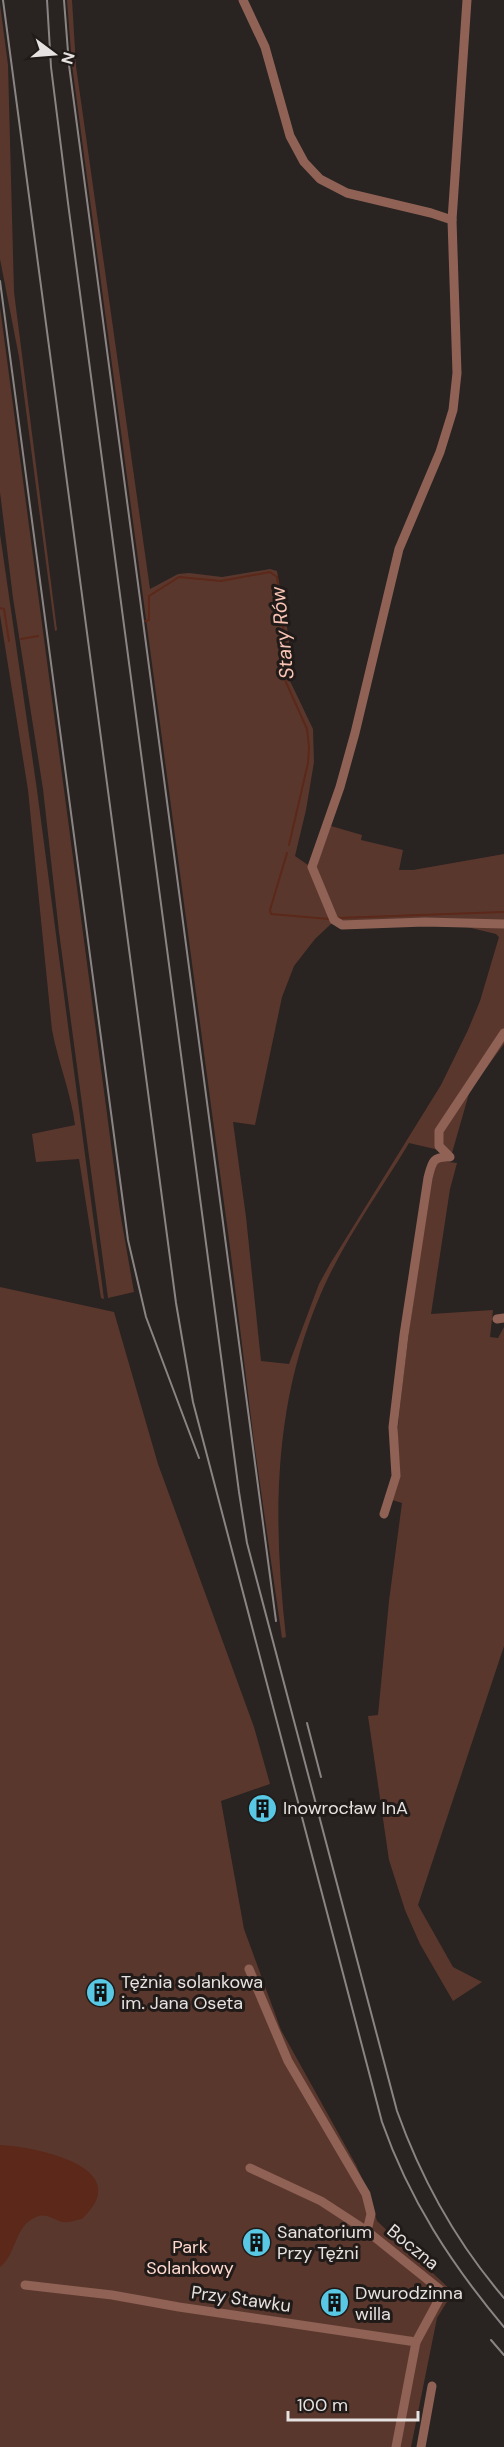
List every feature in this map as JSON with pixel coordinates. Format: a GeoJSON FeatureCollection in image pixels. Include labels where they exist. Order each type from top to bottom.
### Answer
{"type":"FeatureCollection","features":[{"type":"Feature","properties":{"kind":"street"},"geometry":{"type":"LineString","coordinates":[[243,0],[265,47],[290,136],[304,162],[320,179],[347,193],[452,220]]}},
{"type":"Feature","properties":{"kind":"street"},"geometry":{"type":"LineString","coordinates":[[467,0],[452,220],[457,373],[453,410],[440,452],[399,549],[349,755],[312,867],[334,920],[342,925],[425,922],[504,924]]}},
{"type":"Feature","properties":{"kind":"street"},"geometry":{"type":"LineString","coordinates":[[384,1514],[396,1476],[393,1427],[404,1335],[428,1178],[434,1160],[440,1156],[450,1157],[439,1146],[439,1131],[504,1033]]}},
{"type":"Feature","properties":{"kind":"street"},"geometry":{"type":"LineString","coordinates":[[249,1969],[288,2061],[366,2194],[371,2214],[367,2231]]}},
{"type":"Feature","properties":{"kind":"street","name":"Boczna"},"geometry":{"type":"LineString","coordinates":[[250,2168],[321,2201],[367,2231],[443,2292],[416,2342],[396,2447]]}},
{"type":"Feature","properties":{"kind":"street","name":"Przy Stawku"},"geometry":{"type":"LineString","coordinates":[[25,2285],[112,2295],[416,2342]]}},
{"type":"Feature","properties":{"kind":"street"},"geometry":{"type":"LineString","coordinates":[[421,2447],[432,2386]]}},
{"type":"Feature","properties":{"kind":"green space"},"geometry":{"type":"Polygon","coordinates":[[[67,0],[72,0],[76,66],[150,589],[178,574],[222,577],[270,569],[277,571],[289,639],[290,681],[313,729],[314,762],[295,856],[308,865],[332,923],[315,939],[294,966],[282,997],[255,1125],[233,1122],[246,1217],[261,1361],[289,1364],[319,1284],[441,1085],[480,1001],[499,937],[496,934],[463,926],[343,922],[335,916],[316,868],[331,826],[362,835],[361,840],[403,850],[399,870],[413,870],[504,854],[504,1044],[470,1090],[452,1153],[409,1143],[336,1262],[309,1323],[296,1367],[281,1455],[279,1545],[286,1637],[282,1638],[254,1442],[72,65],[67,0]]]}},
{"type":"Feature","properties":{"kind":"green space"},"geometry":{"type":"Polygon","coordinates":[[[0,4],[8,65],[14,292],[57,630],[55,631],[19,357],[0,259],[0,4]]]}},
{"type":"Feature","properties":{"kind":"green space"},"geometry":{"type":"Polygon","coordinates":[[[0,307],[120,1212],[134,1292],[108,1298],[59,932],[43,789],[13,598],[0,492],[0,307]]]}},
{"type":"Feature","properties":{"kind":"green space"},"geometry":{"type":"Polygon","coordinates":[[[0,534],[37,790],[104,1299],[101,1298],[79,1159],[36,1162],[32,1134],[75,1125],[52,1030],[28,790],[0,615],[0,534]]]}},
{"type":"Feature","properties":{"kind":"green space"},"geometry":{"type":"Polygon","coordinates":[[[440,1161],[457,1163],[450,1189],[431,1314],[493,1310],[490,1337],[498,1338],[504,1327],[504,1646],[418,1905],[453,1967],[482,1982],[453,2001],[420,1944],[405,1910],[389,1860],[368,1716],[378,1715],[389,1601],[402,1503],[392,1500],[404,1375],[433,1168],[440,1161]]]}},
{"type":"Feature","properties":{"kind":"green space","name":"Park Solankowy"},"geometry":{"type":"Polygon","coordinates":[[[0,1287],[114,1312],[158,1464],[254,1727],[270,1784],[221,1801],[244,1929],[281,2030],[356,2165],[377,2221],[453,2292],[437,2318],[411,2447],[0,2447],[0,1287]]]}},
{"type":"Feature","properties":{"kind":"shaded area"},"geometry":{"type":"Polygon","coordinates":[[[0,2145],[36,2150],[76,2163],[90,2173],[98,2186],[96,2201],[82,2219],[63,2222],[43,2215],[29,2221],[19,2233],[10,2255],[0,2267],[0,2145]]]}},
{"type":"Feature","properties":{"kind":"waterway","name":"Stary Rów"},"geometry":{"type":"LineString","coordinates":[[145,621],[149,620],[149,596],[179,577],[221,581],[270,572],[277,577],[287,658],[285,680],[307,729],[309,747],[308,763],[289,845]]}},
{"type":"Feature","properties":{"kind":"waterway","name":"Stary Rów"},"geometry":{"type":"LineString","coordinates":[[0,608],[4,609],[9,641]]}},
{"type":"Feature","properties":{"kind":"waterway","name":"Stary Rów"},"geometry":{"type":"LineString","coordinates":[[21,639],[38,636]]}},
{"type":"Feature","properties":{"kind":"waterway","name":"Stary Rów"},"geometry":{"type":"LineString","coordinates":[[287,853],[270,910],[271,914],[329,919]]}},
{"type":"Feature","properties":{"kind":"waterway","name":"Stary Rów"},"geometry":{"type":"LineString","coordinates":[[338,918],[503,912]]}},
{"type":"Feature","properties":{"kind":"railway"},"geometry":{"type":"LineString","coordinates":[[3,0],[176,1303],[193,1402],[382,2122],[405,2178],[433,2230],[466,2279],[504,2327]]}},
{"type":"Feature","properties":{"kind":"railway"},"geometry":{"type":"LineString","coordinates":[[47,0],[51,67],[68,203],[247,1543],[397,2111],[418,2162],[442,2210],[471,2255],[504,2298]]}},
{"type":"Feature","properties":{"kind":"railway"},"geometry":{"type":"LineString","coordinates":[[64,0],[69,65],[276,1621]]}},
{"type":"Feature","properties":{"kind":"railway"},"geometry":{"type":"LineString","coordinates":[[0,281],[128,1240],[146,1317],[199,1458]]}},
{"type":"Feature","properties":{"kind":"railway"},"geometry":{"type":"LineString","coordinates":[[307,1723],[321,1777]]}},
{"type":"Feature","properties":{"kind":"railway"},"geometry":{"type":"LineString","coordinates":[[491,2340],[504,2355]]}},
{"type":"Feature","properties":{"kind":"place","name":"Inowrocław InA"},"geometry":{"type":"Point","coordinates":[262,1808]}},
{"type":"Feature","properties":{"kind":"place","name":"Tężnia solankowa im. Jana Oseta"},"geometry":{"type":"Point","coordinates":[100,1992]}},
{"type":"Feature","properties":{"kind":"place","name":"Sanatorium Przy Tężni"},"geometry":{"type":"Point","coordinates":[256,2242]}},
{"type":"Feature","properties":{"kind":"place","name":"Dwurodzinna willa"},"geometry":{"type":"Point","coordinates":[334,2303]}}]}
